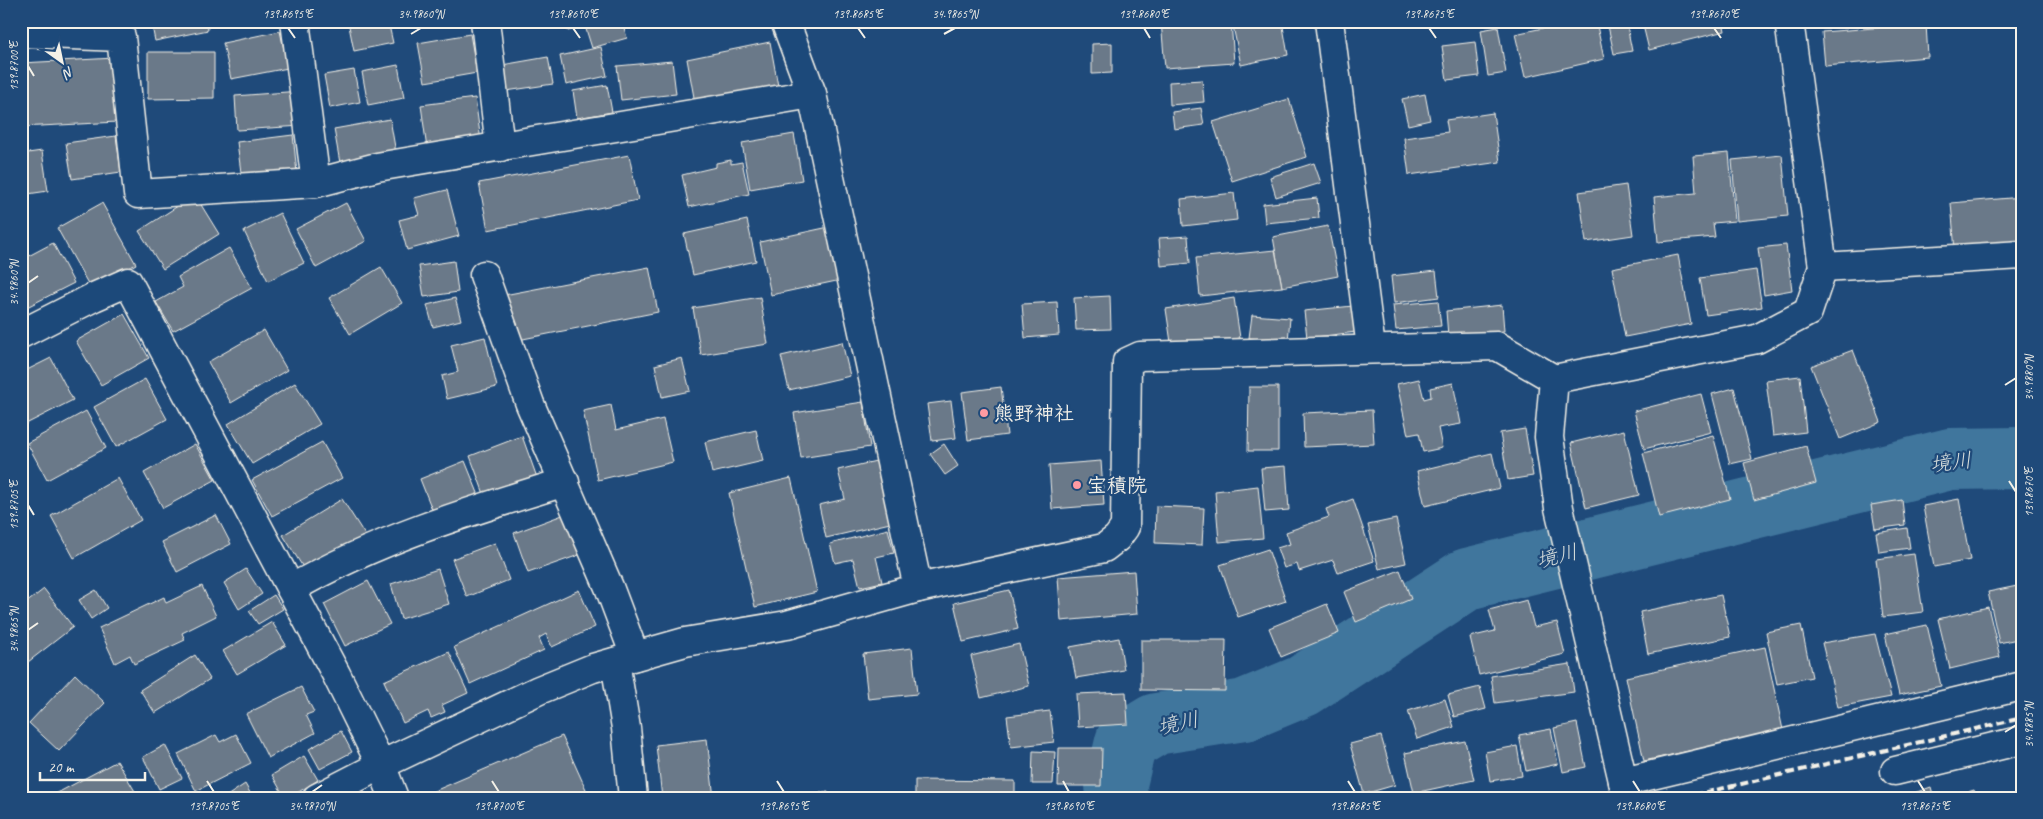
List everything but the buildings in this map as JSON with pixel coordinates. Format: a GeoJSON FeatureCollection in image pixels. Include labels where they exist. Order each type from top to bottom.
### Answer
{"type":"FeatureCollection","features":[{"type":"Feature","properties":{"kind":"street"},"geometry":{"type":"LineString","coordinates":[[295,21],[316,183]]}},
{"type":"Feature","properties":{"kind":"street"},"geometry":{"type":"LineString","coordinates":[[485,21],[500,147]]}},
{"type":"Feature","properties":{"kind":"street"},"geometry":{"type":"LineString","coordinates":[[784,21],[812,94],[918,588]]}},
{"type":"Feature","properties":{"kind":"street"},"geometry":{"type":"LineString","coordinates":[[316,798],[539,690],[594,668],[685,642],[787,625],[918,588],[1104,548],[1117,538],[1125,527],[1127,362],[1140,356],[1371,348],[1496,346],[1554,379],[1757,339],[1808,312],[1823,267],[1789,21]]}},
{"type":"Feature","properties":{"kind":"street"},"geometry":{"type":"LineString","coordinates":[[1333,22],[1371,348]]}},
{"type":"Feature","properties":{"kind":"street"},"geometry":{"type":"LineString","coordinates":[[21,33],[121,37],[138,194],[316,183],[377,167],[812,94]]}},
{"type":"Feature","properties":{"kind":"street"},"geometry":{"type":"LineString","coordinates":[[1823,267],[2022,255]]}},
{"type":"Feature","properties":{"kind":"street"},"geometry":{"type":"LineString","coordinates":[[484,275],[530,404],[609,587],[625,659],[626,728],[633,798]]}},
{"type":"Feature","properties":{"kind":"street"},"geometry":{"type":"LineString","coordinates":[[21,334],[128,282],[291,589],[381,765],[394,798]]}},
{"type":"Feature","properties":{"kind":"street"},"geometry":{"type":"LineString","coordinates":[[1554,379],[1549,437],[1559,508],[1625,790],[2022,686]]}},
{"type":"Feature","properties":{"kind":"street"},"geometry":{"type":"LineString","coordinates":[[291,589],[330,566],[394,538],[565,482]]}},
{"type":"Feature","properties":{"kind":"street"},"geometry":{"type":"LineString","coordinates":[[1894,771],[2022,740]]}},
{"type":"Feature","properties":{"kind":"waterway","name":"境川"},"geometry":{"type":"LineString","coordinates":[[1117,798],[1116,784],[1126,742],[1156,724],[1245,710],[1303,686],[1467,579],[1950,459],[2022,458]]}},
{"type":"Feature","properties":{"kind":"railway"},"geometry":{"type":"LineString","coordinates":[[1682,798],[2022,718]]}},
{"type":"Feature","properties":{"kind":"place","name":"熊野神社"},"geometry":{"type":"Point","coordinates":[984,413]}},
{"type":"Feature","properties":{"kind":"place","name":"宝積院"},"geometry":{"type":"Point","coordinates":[1077,485]}}]}
